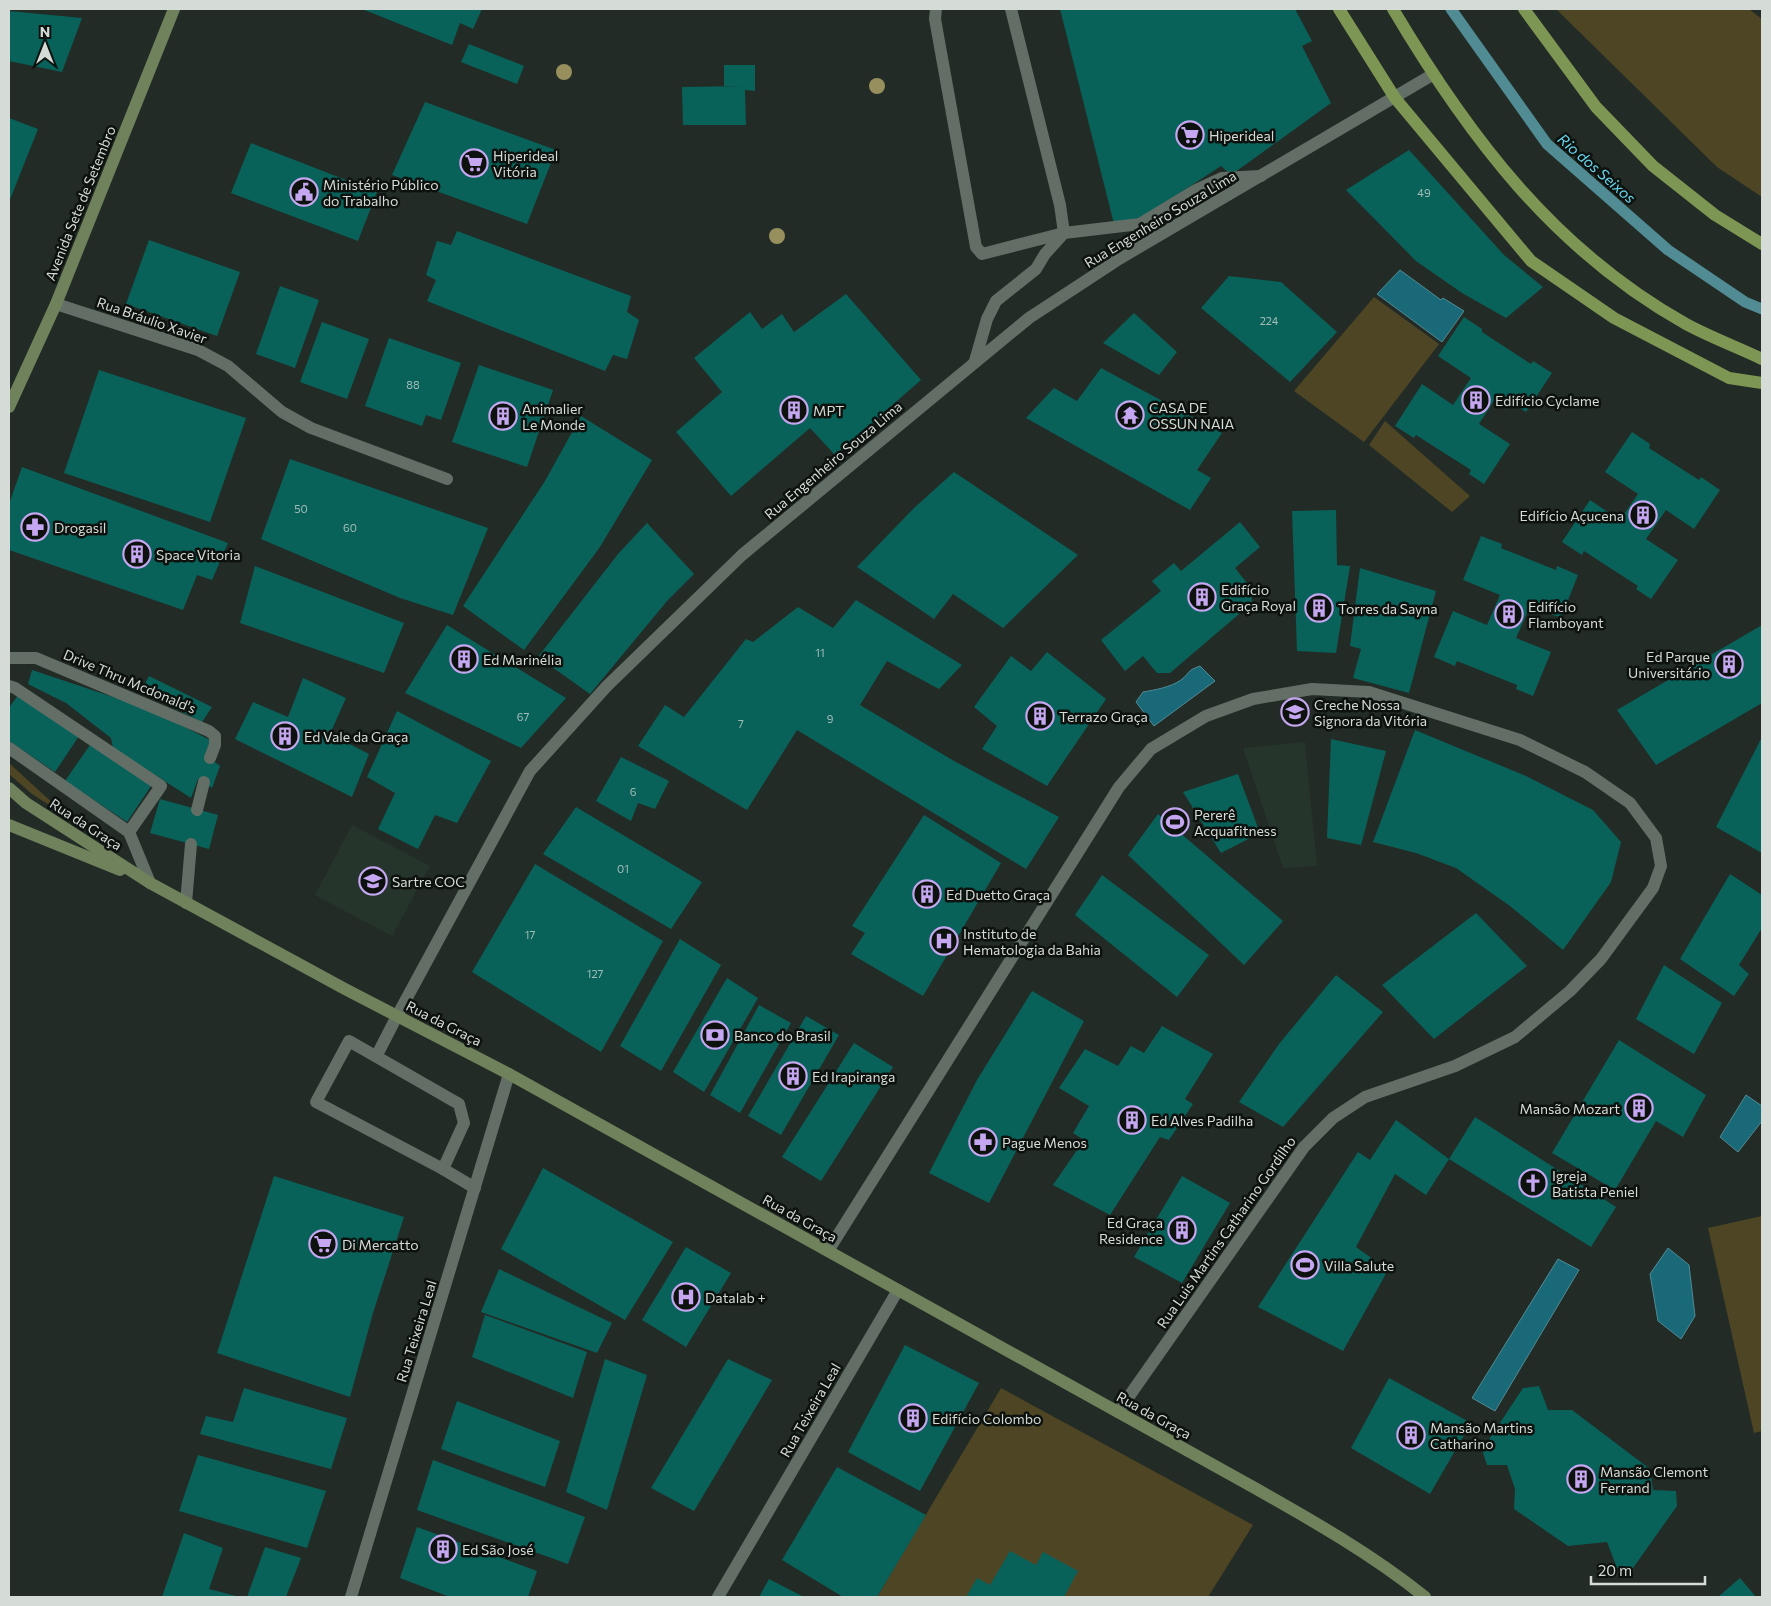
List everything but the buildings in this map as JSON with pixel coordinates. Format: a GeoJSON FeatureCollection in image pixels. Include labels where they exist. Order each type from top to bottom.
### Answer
{"type":"FeatureCollection","features":[{"type":"Feature","properties":{"kind":"main road","name":"Avenida Sete de Setembro"},"geometry":{"type":"LineString","coordinates":[[9,407],[56,304],[174,9]]}},
{"type":"Feature","properties":{"kind":"main road"},"geometry":{"type":"LineString","coordinates":[[1339,9],[1395,98],[1531,261],[1614,318],[1729,378],[1762,382]]}},
{"type":"Feature","properties":{"kind":"main road"},"geometry":{"type":"LineString","coordinates":[[1393,9],[1432,75],[1488,152],[1554,227],[1606,271],[1687,324],[1762,359]]}},
{"type":"Feature","properties":{"kind":"main road"},"geometry":{"type":"LineString","coordinates":[[1524,9],[1531,15],[1596,107],[1653,166],[1715,215],[1762,244]]}},
{"type":"Feature","properties":{"kind":"main road","name":"Rua da Graça"},"geometry":{"type":"LineString","coordinates":[[9,788],[26,803],[150,883],[509,1074],[1306,1517],[1396,1574],[1425,1597]]}},
{"type":"Feature","properties":{"kind":"main road","name":"Rua da Graça"},"geometry":{"type":"LineString","coordinates":[[9,824],[150,883]]}},
{"type":"Feature","properties":{"kind":"street"},"geometry":{"type":"LineString","coordinates":[[936,9],[935,19],[976,247],[982,254],[994,253],[1064,233],[1140,224],[1196,190],[1222,178],[1261,176]]}},
{"type":"Feature","properties":{"kind":"street"},"geometry":{"type":"LineString","coordinates":[[1011,9],[1060,206],[1064,233]]}},
{"type":"Feature","properties":{"kind":"street","name":"Rua Engenheiro Souza Lima"},"geometry":{"type":"LineString","coordinates":[[377,1055],[530,771],[607,686],[742,555],[1029,318],[1119,259],[1432,75]]}},
{"type":"Feature","properties":{"kind":"street"},"geometry":{"type":"LineString","coordinates":[[975,361],[987,319],[996,301],[1036,269],[1045,254],[1064,233]]}},
{"type":"Feature","properties":{"kind":"street","name":"Rua Bráulio Xavier"},"geometry":{"type":"LineString","coordinates":[[56,304],[198,350],[228,366],[282,412],[311,428],[447,479]]}},
{"type":"Feature","properties":{"kind":"street","name":"Drive Thru Mcdonald's"},"geometry":{"type":"LineString","coordinates":[[9,658],[36,658],[208,731],[215,736],[215,744],[210,758]]}},
{"type":"Feature","properties":{"kind":"street","name":"Rua Luis Martins Catharino Gordilho"},"geometry":{"type":"LineString","coordinates":[[828,1251],[1119,788],[1151,749],[1206,716],[1253,699],[1312,689],[1369,692],[1520,740],[1585,772],[1630,803],[1656,838],[1661,866],[1653,888],[1601,958],[1570,991],[1515,1037],[1455,1066],[1365,1097],[1333,1118],[1304,1147],[1118,1412]]}},
{"type":"Feature","properties":{"kind":"street"},"geometry":{"type":"LineString","coordinates":[[11,690],[161,786],[129,832]]}},
{"type":"Feature","properties":{"kind":"street"},"geometry":{"type":"LineString","coordinates":[[9,748],[129,832],[150,883]]}},
{"type":"Feature","properties":{"kind":"street"},"geometry":{"type":"LineString","coordinates":[[197,810],[204,782]]}},
{"type":"Feature","properties":{"kind":"street"},"geometry":{"type":"LineString","coordinates":[[186,903],[191,844]]}},
{"type":"Feature","properties":{"kind":"street"},"geometry":{"type":"LineString","coordinates":[[443,1169],[464,1123],[459,1104],[377,1055],[349,1041],[316,1102],[475,1188]]}},
{"type":"Feature","properties":{"kind":"street","name":"Rua Teixeira Leal"},"geometry":{"type":"LineString","coordinates":[[351,1597],[509,1074]]}},
{"type":"Feature","properties":{"kind":"street","name":"Rua Teixeira Leal"},"geometry":{"type":"LineString","coordinates":[[718,1597],[898,1290]]}},
{"type":"Feature","properties":{"kind":"shaded area"},"geometry":{"type":"Polygon","coordinates":[[[1556,9],[1749,9],[1762,19],[1762,197],[1717,167],[1556,9]]]}},
{"type":"Feature","properties":{"kind":"shaded area"},"geometry":{"type":"Polygon","coordinates":[[[1374,297],[1439,344],[1364,442],[1294,391],[1374,297]]]}},
{"type":"Feature","properties":{"kind":"shaded area"},"geometry":{"type":"Polygon","coordinates":[[[1385,421],[1470,496],[1452,512],[1369,445],[1385,421]]]}},
{"type":"Feature","properties":{"kind":"shaded area"},"geometry":{"type":"Polygon","coordinates":[[[1305,742],[1317,866],[1283,868],[1243,748],[1305,742]]]}},
{"type":"Feature","properties":{"kind":"shaded area"},"geometry":{"type":"Polygon","coordinates":[[[9,763],[69,818],[32,794],[9,774],[9,763]]]}},
{"type":"Feature","properties":{"kind":"shaded area","name":"Sartre COC"},"geometry":{"type":"Polygon","coordinates":[[[352,825],[430,866],[392,936],[315,895],[352,825]]]}},
{"type":"Feature","properties":{"kind":"shaded area"},"geometry":{"type":"Polygon","coordinates":[[[1762,1216],[1762,1431],[1754,1433],[1708,1228],[1762,1216]]]}},
{"type":"Feature","properties":{"kind":"shaded area"},"geometry":{"type":"Polygon","coordinates":[[[1001,1388],[1253,1525],[1208,1597],[877,1597],[1001,1388]]]}},
{"type":"Feature","properties":{"kind":"water"},"geometry":{"type":"Polygon","coordinates":[[[1400,270],[1441,300],[1443,298],[1464,311],[1442,342],[1377,294],[1400,270]]]}},
{"type":"Feature","properties":{"kind":"water"},"geometry":{"type":"Polygon","coordinates":[[[1200,666],[1215,681],[1154,726],[1136,702],[1143,692],[1173,685],[1190,671],[1200,666]]]}},
{"type":"Feature","properties":{"kind":"water"},"geometry":{"type":"Polygon","coordinates":[[[1746,1095],[1762,1106],[1762,1121],[1738,1152],[1720,1137],[1746,1095]]]}},
{"type":"Feature","properties":{"kind":"water"},"geometry":{"type":"Polygon","coordinates":[[[1668,1248],[1689,1265],[1695,1316],[1681,1339],[1658,1321],[1650,1274],[1668,1248]]]}},
{"type":"Feature","properties":{"kind":"water"},"geometry":{"type":"Polygon","coordinates":[[[1558,1259],[1579,1270],[1495,1411],[1472,1398],[1558,1259]]]}},
{"type":"Feature","properties":{"kind":"waterway","name":"Rio dos Seixos"},"geometry":{"type":"LineString","coordinates":[[1451,9],[1547,144],[1668,250],[1745,302],[1762,309]]}},
{"type":"Feature","properties":{"kind":"place","name":"Hiperideal"},"geometry":{"type":"Point","coordinates":[1190,135]}},
{"type":"Feature","properties":{"kind":"place","name":"Hiperideal Vitória"},"geometry":{"type":"Point","coordinates":[474,163]}},
{"type":"Feature","properties":{"kind":"place","name":"Ministério Público do Trabalho"},"geometry":{"type":"Point","coordinates":[304,192]}},
{"type":"Feature","properties":{"kind":"place","name":"Edifício Cyclame"},"geometry":{"type":"Point","coordinates":[1476,400]}},
{"type":"Feature","properties":{"kind":"place","name":"MPT"},"geometry":{"type":"Point","coordinates":[794,410]}},
{"type":"Feature","properties":{"kind":"place","name":"CASA DE OSSUN NAIA"},"geometry":{"type":"Point","coordinates":[1130,415]}},
{"type":"Feature","properties":{"kind":"place","name":"Animalier Le Monde"},"geometry":{"type":"Point","coordinates":[503,416]}},
{"type":"Feature","properties":{"kind":"place","name":"Edifício Açucena"},"geometry":{"type":"Point","coordinates":[1643,515]}},
{"type":"Feature","properties":{"kind":"place","name":"Drogasil"},"geometry":{"type":"Point","coordinates":[35,527]}},
{"type":"Feature","properties":{"kind":"place","name":"Space Vitoria"},"geometry":{"type":"Point","coordinates":[137,554]}},
{"type":"Feature","properties":{"kind":"place","name":"Edifício Graça Royal"},"geometry":{"type":"Point","coordinates":[1202,597]}},
{"type":"Feature","properties":{"kind":"place","name":"Torres da Sayna"},"geometry":{"type":"Point","coordinates":[1319,608]}},
{"type":"Feature","properties":{"kind":"place","name":"Edifício Flamboyant"},"geometry":{"type":"Point","coordinates":[1509,614]}},
{"type":"Feature","properties":{"kind":"place","name":"Ed Marinélia"},"geometry":{"type":"Point","coordinates":[464,659]}},
{"type":"Feature","properties":{"kind":"place","name":"Ed Parque Universitário"},"geometry":{"type":"Point","coordinates":[1729,664]}},
{"type":"Feature","properties":{"kind":"place","name":"Creche Nossa Signora da Vitória"},"geometry":{"type":"Point","coordinates":[1295,712]}},
{"type":"Feature","properties":{"kind":"place","name":"Terrazo Graça"},"geometry":{"type":"Point","coordinates":[1040,716]}},
{"type":"Feature","properties":{"kind":"place","name":"Ed Vale da Graça"},"geometry":{"type":"Point","coordinates":[285,736]}},
{"type":"Feature","properties":{"kind":"place","name":"Pererê Acquafitness"},"geometry":{"type":"Point","coordinates":[1175,822]}},
{"type":"Feature","properties":{"kind":"place","name":"Sartre COC"},"geometry":{"type":"Point","coordinates":[373,881]}},
{"type":"Feature","properties":{"kind":"place","name":"Ed Duetto Graça"},"geometry":{"type":"Point","coordinates":[927,894]}},
{"type":"Feature","properties":{"kind":"place","name":"Instituto de Hematologia da Bahia"},"geometry":{"type":"Point","coordinates":[944,941]}},
{"type":"Feature","properties":{"kind":"place","name":"Banco do Brasil"},"geometry":{"type":"Point","coordinates":[715,1035]}},
{"type":"Feature","properties":{"kind":"place","name":"Ed Irapiranga"},"geometry":{"type":"Point","coordinates":[793,1076]}},
{"type":"Feature","properties":{"kind":"place","name":"Mansão Mozart"},"geometry":{"type":"Point","coordinates":[1639,1108]}},
{"type":"Feature","properties":{"kind":"place","name":"Ed Alves Padilha"},"geometry":{"type":"Point","coordinates":[1132,1120]}},
{"type":"Feature","properties":{"kind":"place","name":"Pague Menos"},"geometry":{"type":"Point","coordinates":[983,1142]}},
{"type":"Feature","properties":{"kind":"place","name":"Igreja Batista Peniel"},"geometry":{"type":"Point","coordinates":[1533,1183]}},
{"type":"Feature","properties":{"kind":"place","name":"Ed Graça Residence"},"geometry":{"type":"Point","coordinates":[1182,1230]}},
{"type":"Feature","properties":{"kind":"place","name":"Di Mercatto"},"geometry":{"type":"Point","coordinates":[323,1244]}},
{"type":"Feature","properties":{"kind":"place","name":"Villa Salute"},"geometry":{"type":"Point","coordinates":[1305,1265]}},
{"type":"Feature","properties":{"kind":"place","name":"Datalab +"},"geometry":{"type":"Point","coordinates":[686,1297]}},
{"type":"Feature","properties":{"kind":"place","name":"Edifício Colombo"},"geometry":{"type":"Point","coordinates":[913,1418]}},
{"type":"Feature","properties":{"kind":"place","name":"Mansão Martins Catharino"},"geometry":{"type":"Point","coordinates":[1411,1435]}},
{"type":"Feature","properties":{"kind":"place","name":"Mansão Clemont Ferrand"},"geometry":{"type":"Point","coordinates":[1581,1479]}},
{"type":"Feature","properties":{"kind":"place","name":"Ed São José"},"geometry":{"type":"Point","coordinates":[443,1549]}}]}
